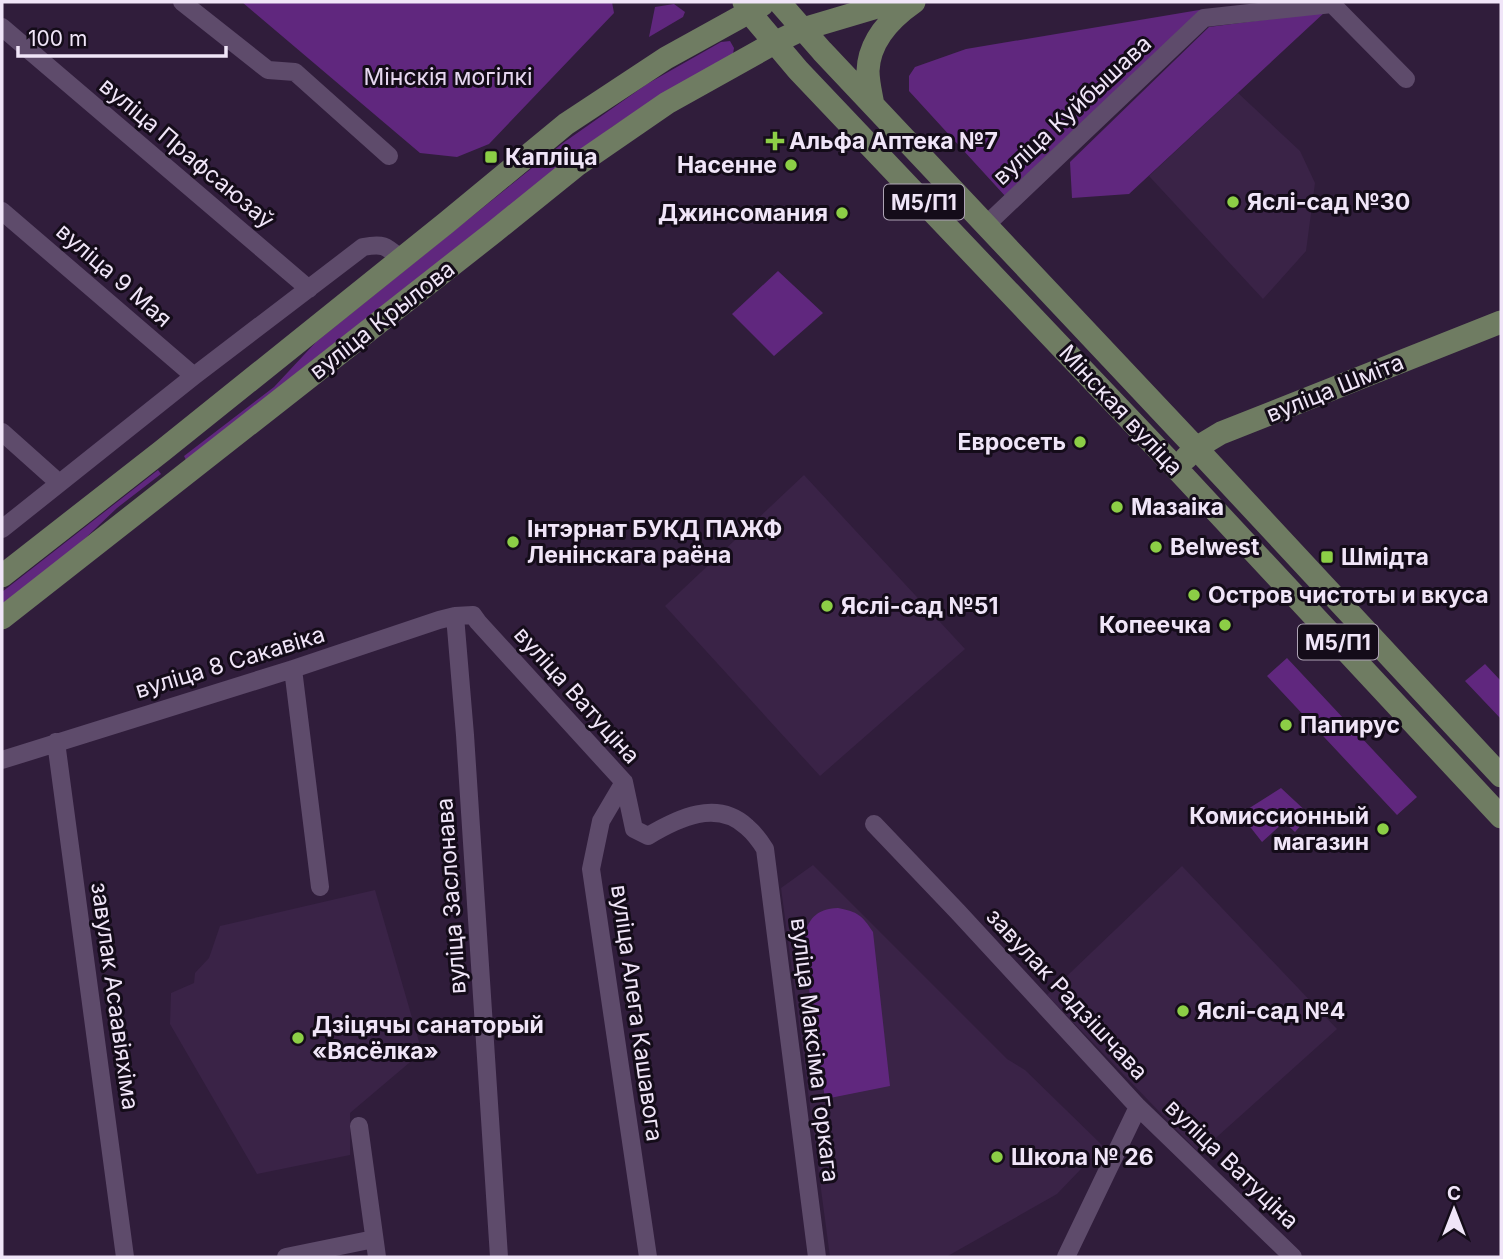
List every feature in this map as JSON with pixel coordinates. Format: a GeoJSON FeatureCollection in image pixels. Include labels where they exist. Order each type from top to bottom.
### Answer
{"type":"FeatureCollection","features":[{"type":"Feature","properties":{"kind":"main road","name":"Мінская вуліца"},"geometry":{"type":"LineString","coordinates":[[779,2],[1501,776]]}},
{"type":"Feature","properties":{"kind":"main road","name":"вуліца Крылова"},"geometry":{"type":"LineString","coordinates":[[2,618],[577,165],[667,103],[776,42],[803,29],[894,2]]}},
{"type":"Feature","properties":{"kind":"main road"},"geometry":{"type":"LineString","coordinates":[[873,105],[868,72],[876,40],[893,18],[914,2]]}},
{"type":"Feature","properties":{"kind":"main road","name":"Мінская вуліца"},"geometry":{"type":"LineString","coordinates":[[754,5],[776,42],[798,70],[1175,467],[1501,817]]}},
{"type":"Feature","properties":{"kind":"main road","name":"вуліца Крылова"},"geometry":{"type":"LineString","coordinates":[[2,576],[401,260],[566,124],[666,58],[754,5]]}},
{"type":"Feature","properties":{"kind":"main road","name":"вуліца Шміта"},"geometry":{"type":"LineString","coordinates":[[1175,467],[1221,433],[1501,322]]}},
{"type":"Feature","properties":{"kind":"main road"},"geometry":{"type":"LineString","coordinates":[[162,451],[182,477]]}},
{"type":"Feature","properties":{"kind":"street"},"geometry":{"type":"LineString","coordinates":[[182,2],[268,70],[295,72],[389,156]]}},
{"type":"Feature","properties":{"kind":"street","name":"вуліца Куйбышава"},"geometry":{"type":"LineString","coordinates":[[986,225],[1204,18],[1332,4],[1406,79]]}},
{"type":"Feature","properties":{"kind":"street","name":"вуліца Прафсаюзаў"},"geometry":{"type":"LineString","coordinates":[[2,27],[309,289]]}},
{"type":"Feature","properties":{"kind":"street","name":"вуліца 9 Мая"},"geometry":{"type":"LineString","coordinates":[[2,211],[194,376]]}},
{"type":"Feature","properties":{"kind":"street"},"geometry":{"type":"LineString","coordinates":[[2,529],[58,482],[363,247],[386,246],[401,260]]}},
{"type":"Feature","properties":{"kind":"street"},"geometry":{"type":"LineString","coordinates":[[2,432],[58,482]]}},
{"type":"Feature","properties":{"kind":"street","name":"вуліца 8 Сакавіка"},"geometry":{"type":"LineString","coordinates":[[2,760],[464,615]]}},
{"type":"Feature","properties":{"kind":"street","name":"вуліца Ватуціна"},"geometry":{"type":"LineString","coordinates":[[464,615],[478,622],[624,782],[634,829],[648,836],[690,815],[710,812],[732,816],[748,827],[765,849]]}},
{"type":"Feature","properties":{"kind":"street","name":"вуліца Заслонава"},"geometry":{"type":"LineString","coordinates":[[464,615],[467,762],[499,1257]]}},
{"type":"Feature","properties":{"kind":"street"},"geometry":{"type":"LineString","coordinates":[[293,669],[320,887]]}},
{"type":"Feature","properties":{"kind":"street","name":"завулак Асаавіяхіма"},"geometry":{"type":"LineString","coordinates":[[56,742],[125,1257]]}},
{"type":"Feature","properties":{"kind":"street","name":"вуліца Алега Кашавога"},"geometry":{"type":"LineString","coordinates":[[624,782],[601,821],[591,869],[648,1257]]}},
{"type":"Feature","properties":{"kind":"street","name":"завулак Радзішчава"},"geometry":{"type":"LineString","coordinates":[[874,824],[1138,1107],[1066,1257]]}},
{"type":"Feature","properties":{"kind":"street","name":"вуліца Максіма Горкага"},"geometry":{"type":"LineString","coordinates":[[765,849],[817,1257]]}},
{"type":"Feature","properties":{"kind":"street","name":"вуліца Ватуціна"},"geometry":{"type":"LineString","coordinates":[[1138,1107],[1293,1257]]}},
{"type":"Feature","properties":{"kind":"street"},"geometry":{"type":"LineString","coordinates":[[286,1257],[375,1248],[359,1126]]}},
{"type":"Feature","properties":{"kind":"shaded area"},"geometry":{"type":"Polygon","coordinates":[[[1238,93],[1300,151],[1315,183],[1306,251],[1263,299],[1149,176],[1238,93]]]}},
{"type":"Feature","properties":{"kind":"shaded area"},"geometry":{"type":"Polygon","coordinates":[[[804,475],[965,649],[820,776],[665,606],[804,475]]]}},
{"type":"Feature","properties":{"kind":"shaded area"},"geometry":{"type":"Polygon","coordinates":[[[813,865],[1007,1059],[1025,1070],[1103,1146],[1057,1194],[946,1257],[830,1257],[781,888],[813,865]]]}},
{"type":"Feature","properties":{"kind":"shaded area"},"geometry":{"type":"Polygon","coordinates":[[[1182,866],[1337,1029],[1199,1153],[1047,995],[1182,866]]]}},
{"type":"Feature","properties":{"kind":"shaded area","name":"Дзіцячы санаторый «Вясёлка»"},"geometry":{"type":"Polygon","coordinates":[[[375,890],[422,1052],[350,1113],[350,1155],[257,1174],[170,1024],[171,993],[194,983],[195,973],[209,958],[220,926],[375,890]]]}},
{"type":"Feature","properties":{"kind":"green space","name":"Мінскія могілкі"},"geometry":{"type":"Polygon","coordinates":[[[242,2],[612,2],[614,13],[489,144],[457,157],[420,153],[242,2]]]}},
{"type":"Feature","properties":{"kind":"green space"},"geometry":{"type":"Polygon","coordinates":[[[674,4],[685,12],[683,17],[649,37],[655,7],[674,4]]]}},
{"type":"Feature","properties":{"kind":"green space"},"geometry":{"type":"Polygon","coordinates":[[[1205,9],[1006,197],[909,91],[909,76],[915,67],[966,49],[1205,9]]]}},
{"type":"Feature","properties":{"kind":"green space"},"geometry":{"type":"Polygon","coordinates":[[[1325,12],[1129,194],[1072,198],[1070,162],[1209,27],[1325,12]]]}},
{"type":"Feature","properties":{"kind":"green space"},"geometry":{"type":"Polygon","coordinates":[[[730,41],[734,48],[733,54],[612,127],[186,460],[184,456],[274,387],[316,342],[563,143],[647,84],[721,42],[730,41]]]}},
{"type":"Feature","properties":{"kind":"green space"},"geometry":{"type":"Polygon","coordinates":[[[778,271],[823,313],[774,356],[732,314],[778,271]]]}},
{"type":"Feature","properties":{"kind":"green space"},"geometry":{"type":"Polygon","coordinates":[[[158,470],[161,474],[2,606],[2,592],[158,470]]]}},
{"type":"Feature","properties":{"kind":"green space"},"geometry":{"type":"Polygon","coordinates":[[[1287,658],[1417,797],[1397,815],[1267,676],[1287,658]]]}},
{"type":"Feature","properties":{"kind":"green space"},"geometry":{"type":"Polygon","coordinates":[[[1485,664],[1501,681],[1501,719],[1465,681],[1485,664]]]}},
{"type":"Feature","properties":{"kind":"green space"},"geometry":{"type":"Polygon","coordinates":[[[1281,788],[1310,815],[1295,832],[1284,822],[1262,842],[1240,814],[1281,788]]]}},
{"type":"Feature","properties":{"kind":"green space"},"geometry":{"type":"Polygon","coordinates":[[[838,908],[859,915],[873,932],[890,1086],[825,1099],[802,940],[814,916],[824,910],[838,908]]]}},
{"type":"Feature","properties":{"kind":"place","name":"Альфа Аптека №7"},"geometry":{"type":"Point","coordinates":[775,141]}},
{"type":"Feature","properties":{"kind":"place","name":"Капліца"},"geometry":{"type":"Point","coordinates":[491,157]}},
{"type":"Feature","properties":{"kind":"place","name":"Насенне"},"geometry":{"type":"Point","coordinates":[791,165]}},
{"type":"Feature","properties":{"kind":"place","name":"Яслі-сад №30"},"geometry":{"type":"Point","coordinates":[1233,202]}},
{"type":"Feature","properties":{"kind":"place","name":"Джинсомания"},"geometry":{"type":"Point","coordinates":[842,213]}},
{"type":"Feature","properties":{"kind":"place","name":"Евросеть"},"geometry":{"type":"Point","coordinates":[1080,442]}},
{"type":"Feature","properties":{"kind":"place","name":"Мазаіка"},"geometry":{"type":"Point","coordinates":[1117,507]}},
{"type":"Feature","properties":{"kind":"place","name":"Інтэрнат БУКД ПАЖФ Ленінскага раёна"},"geometry":{"type":"Point","coordinates":[513,542]}},
{"type":"Feature","properties":{"kind":"place","name":"Belwest"},"geometry":{"type":"Point","coordinates":[1156,547]}},
{"type":"Feature","properties":{"kind":"place","name":"Шмідта"},"geometry":{"type":"Point","coordinates":[1327,557]}},
{"type":"Feature","properties":{"kind":"place","name":"Остров чистоты и вкуса"},"geometry":{"type":"Point","coordinates":[1194,595]}},
{"type":"Feature","properties":{"kind":"place","name":"Яслі-сад №51"},"geometry":{"type":"Point","coordinates":[827,606]}},
{"type":"Feature","properties":{"kind":"place","name":"Копеечка"},"geometry":{"type":"Point","coordinates":[1225,625]}},
{"type":"Feature","properties":{"kind":"place","name":"Папирус"},"geometry":{"type":"Point","coordinates":[1286,725]}},
{"type":"Feature","properties":{"kind":"place","name":"Комиссионный магазин"},"geometry":{"type":"Point","coordinates":[1383,829]}},
{"type":"Feature","properties":{"kind":"place","name":"Яслі-сад №4"},"geometry":{"type":"Point","coordinates":[1183,1011]}},
{"type":"Feature","properties":{"kind":"place","name":"Дзіцячы санаторый «Вясёлка»"},"geometry":{"type":"Point","coordinates":[298,1038]}},
{"type":"Feature","properties":{"kind":"place","name":"Школа № 26"},"geometry":{"type":"Point","coordinates":[997,1157]}}]}
